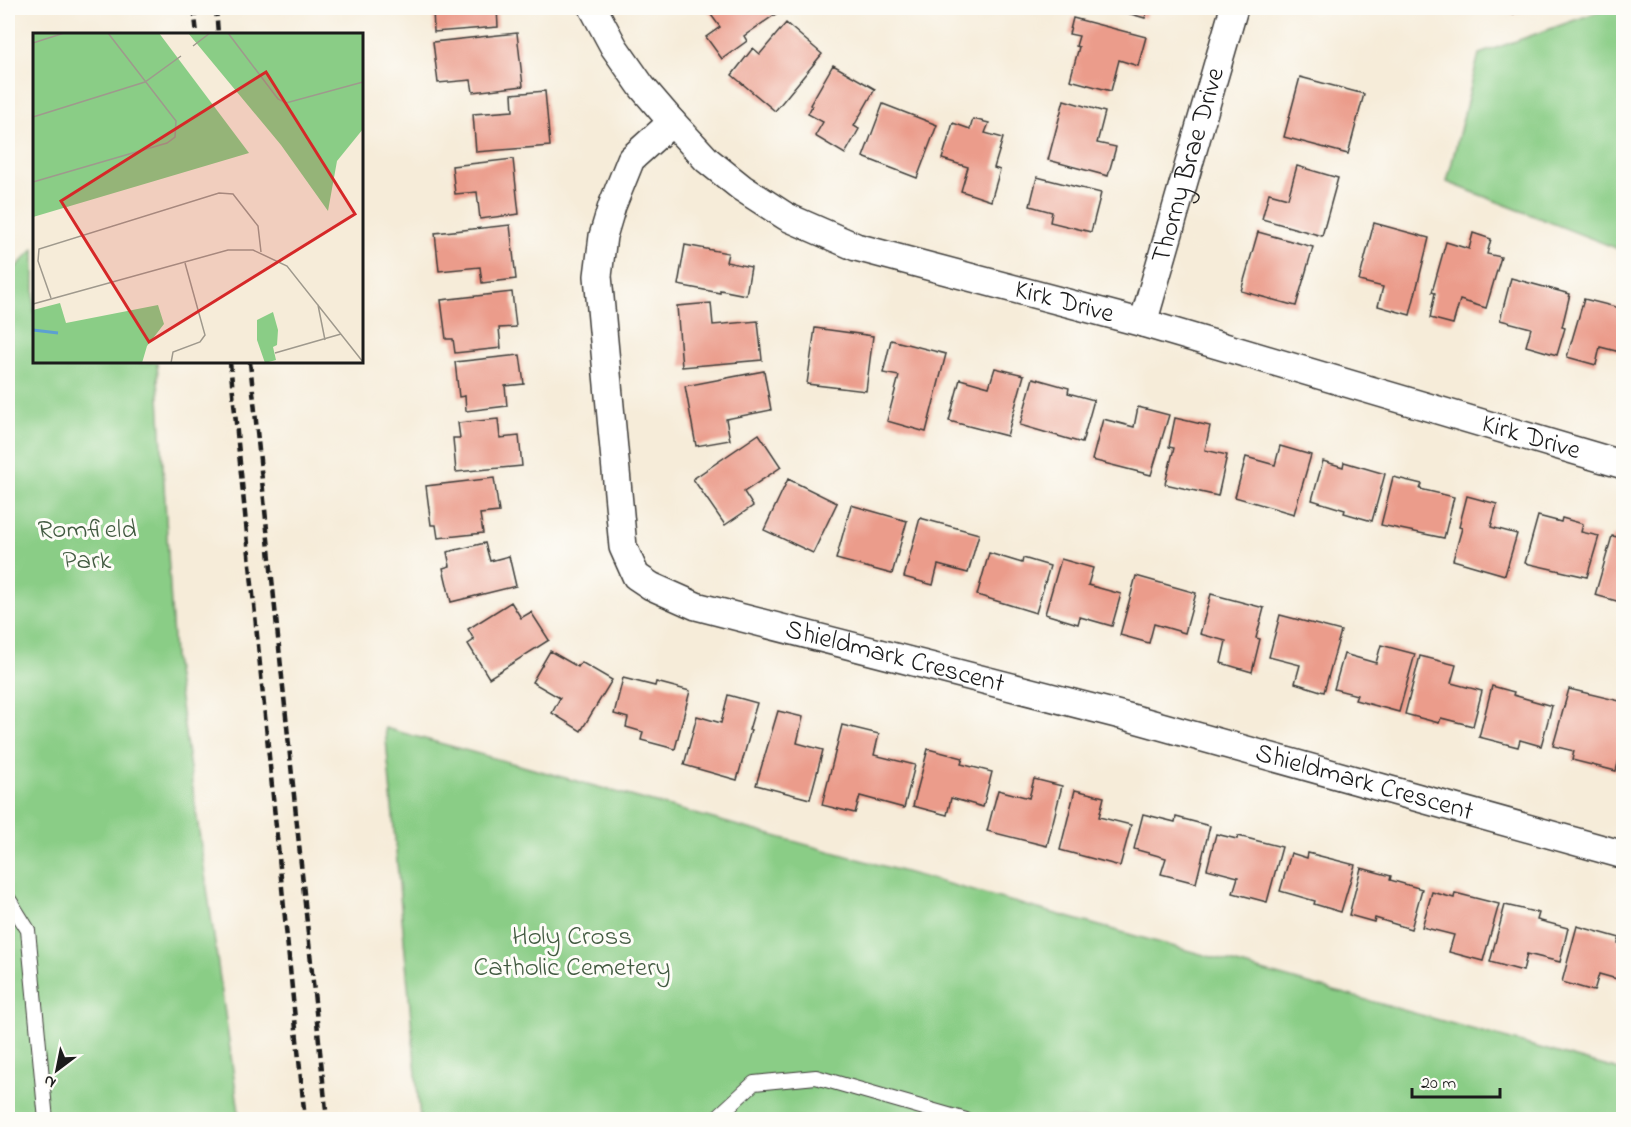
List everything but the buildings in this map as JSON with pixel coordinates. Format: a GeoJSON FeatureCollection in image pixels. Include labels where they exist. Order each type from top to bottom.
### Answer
{"type":"FeatureCollection","features":[{"type":"Feature","properties":{"kind":"street","name":"Kirk Drive"},"geometry":{"type":"LineString","coordinates":[[593,8],[614,47],[642,87],[707,160],[742,188],[787,217],[856,247],[1143,323],[1623,465]]}},
{"type":"Feature","properties":{"kind":"street","name":"Thorny Brae Drive"},"geometry":{"type":"LineString","coordinates":[[1143,323],[1234,8]]}},
{"type":"Feature","properties":{"kind":"street","name":"Shieldmark Crescent"},"geometry":{"type":"LineString","coordinates":[[672,122],[631,159],[603,236],[598,276],[623,547],[636,576],[651,586],[696,606],[1128,717],[1623,855]]}},
{"type":"Feature","properties":{"kind":"lane"},"geometry":{"type":"LineString","coordinates":[[8,898],[28,930],[46,1119]]}},
{"type":"Feature","properties":{"kind":"lane"},"geometry":{"type":"LineString","coordinates":[[714,1119],[754,1083],[816,1077],[966,1119]]}},
{"type":"Feature","properties":{"kind":"green space"},"geometry":{"type":"Polygon","coordinates":[[[1609,8],[1623,8],[1623,251],[1447,182],[1479,54],[1609,8]]]}},
{"type":"Feature","properties":{"kind":"green space","name":"Romfield Park"},"geometry":{"type":"Polygon","coordinates":[[[33,250],[33,363],[157,363],[174,657],[240,1119],[8,1120],[8,275],[33,250]]]}},
{"type":"Feature","properties":{"kind":"green space","name":"Holy Cross Catholic Cemetery"},"geometry":{"type":"Polygon","coordinates":[[[385,728],[1623,1071],[1623,1119],[420,1119],[385,728]]]}},
{"type":"Feature","properties":{"kind":"railway"},"geometry":{"type":"LineString","coordinates":[[194,8],[197,33]]}},
{"type":"Feature","properties":{"kind":"railway"},"geometry":{"type":"LineString","coordinates":[[216,8],[218,33]]}},
{"type":"Feature","properties":{"kind":"railway"},"geometry":{"type":"LineString","coordinates":[[230,363],[305,1120]]}},
{"type":"Feature","properties":{"kind":"railway"},"geometry":{"type":"LineString","coordinates":[[250,363],[327,1120]]}}]}
